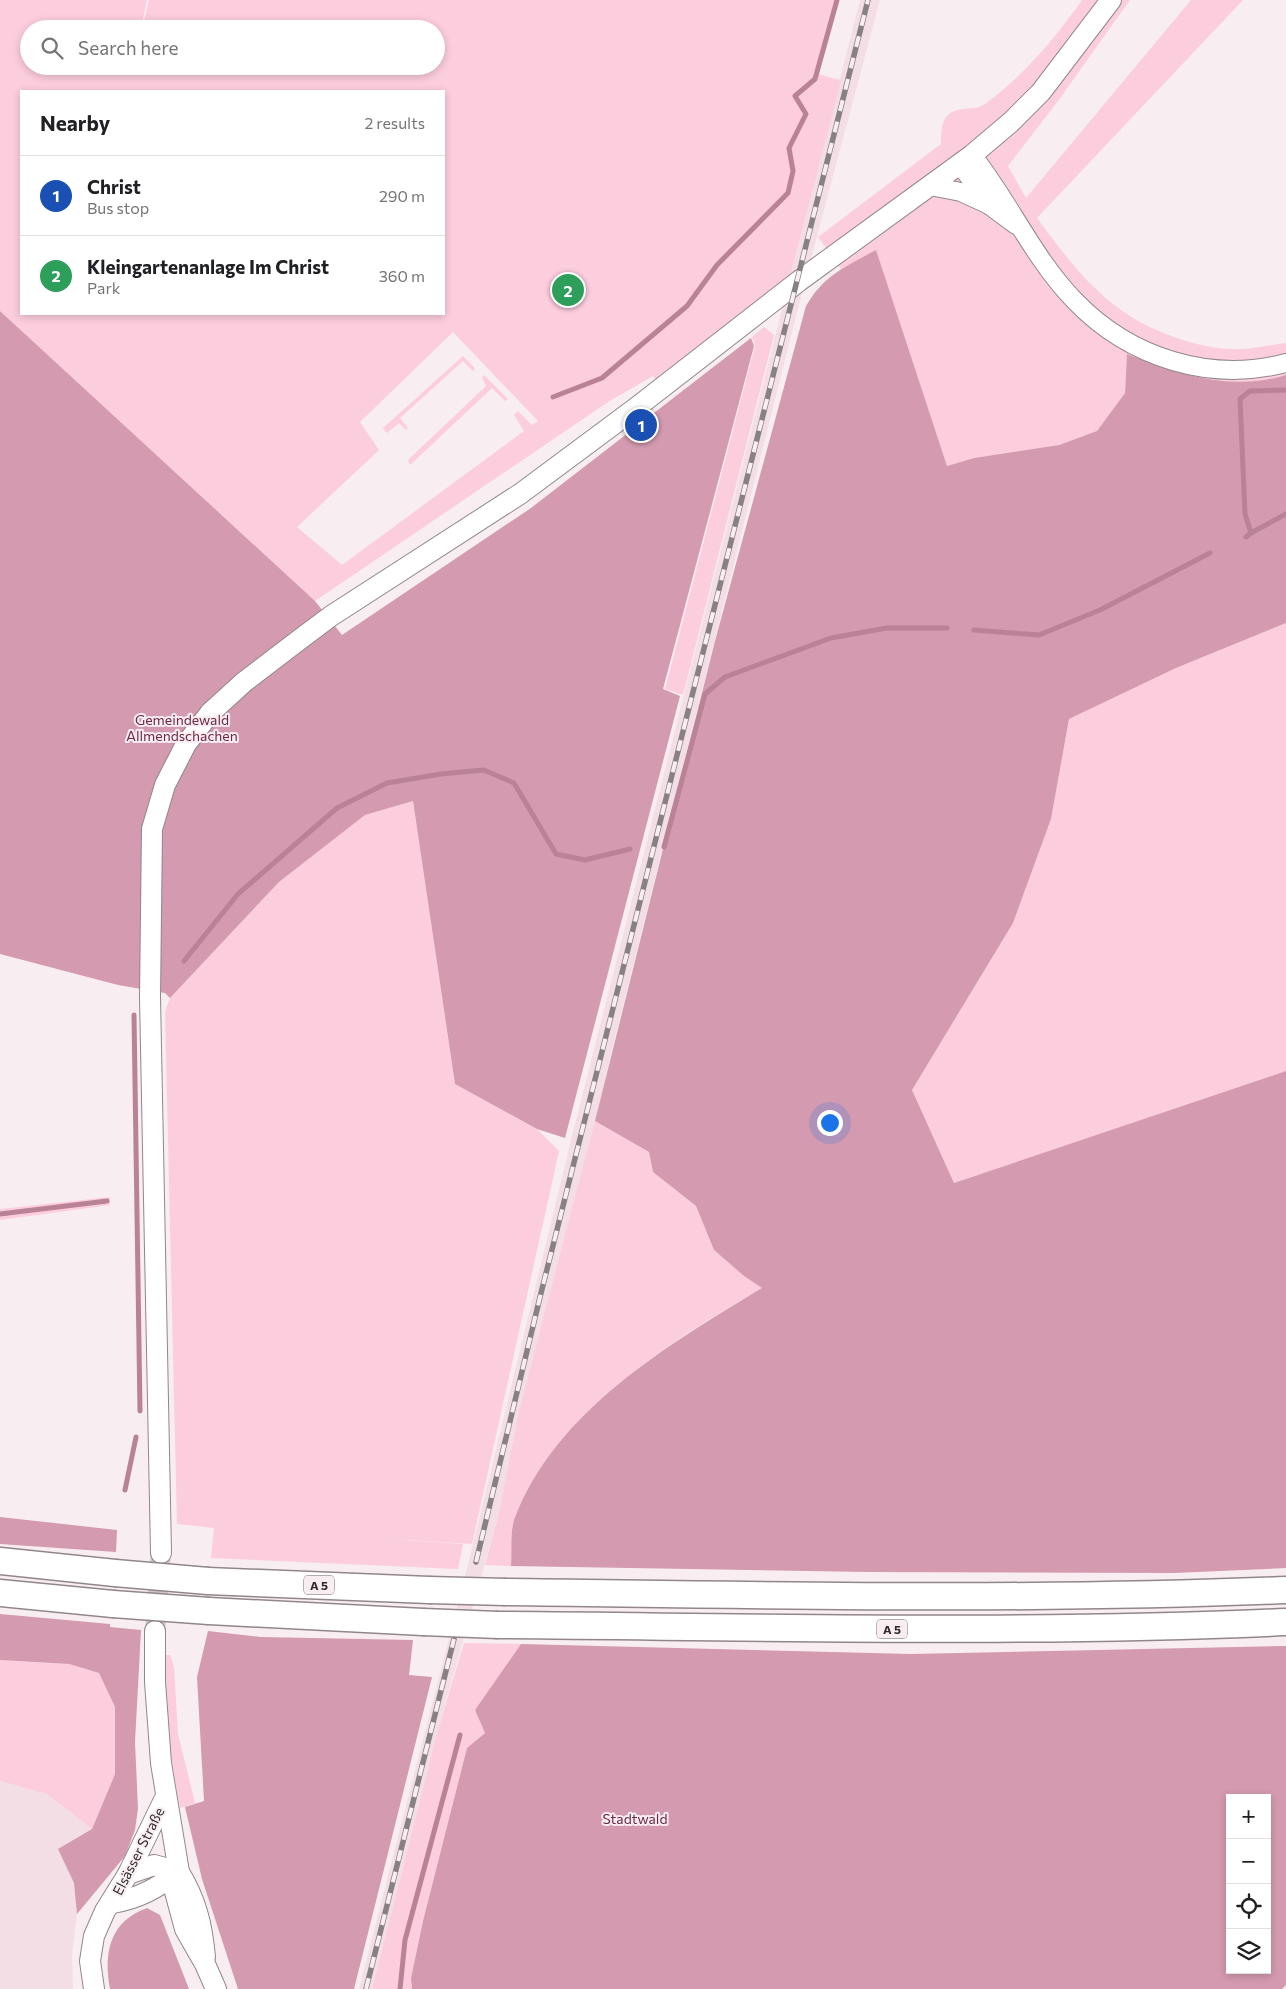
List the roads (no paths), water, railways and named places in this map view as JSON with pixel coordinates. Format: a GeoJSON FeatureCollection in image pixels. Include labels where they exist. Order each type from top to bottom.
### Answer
{"type":"FeatureCollection","features":[{"type":"Feature","properties":{"kind":"highway","name":"A 5"},"geometry":{"type":"LineString","coordinates":[[0,1561],[208,1581],[506,1592],[880,1597],[1176,1595],[1286,1590]]}},
{"type":"Feature","properties":{"kind":"highway","name":"A 5"},"geometry":{"type":"LineString","coordinates":[[0,1593],[209,1611],[498,1625],[890,1629],[1176,1627],[1286,1622]]}},
{"type":"Feature","properties":{"kind":"main road"},"geometry":{"type":"LineString","coordinates":[[161,1553],[150,997],[152,829],[165,785],[186,744],[210,713],[237,688],[331,616],[520,494],[637,407],[799,281],[966,159],[1011,122],[1041,92],[1111,0]]}},
{"type":"Feature","properties":{"kind":"main road"},"geometry":{"type":"LineString","coordinates":[[155,1631],[155,1682],[165,1798],[178,1872],[175,1892],[185,1929],[205,1964],[216,1989]]}},
{"type":"Feature","properties":{"kind":"main road","name":"Elsässer Straße"},"geometry":{"type":"LineString","coordinates":[[94,1989],[90,1961],[94,1936],[105,1911],[112,1903],[128,1874],[165,1798]]}},
{"type":"Feature","properties":{"kind":"main road"},"geometry":{"type":"LineString","coordinates":[[128,1874],[154,1865],[178,1872]]}},
{"type":"Feature","properties":{"kind":"main road","name":"Elsässer Straße"},"geometry":{"type":"LineString","coordinates":[[112,1903],[131,1900],[158,1887],[178,1872]]}},
{"type":"Feature","properties":{"kind":"street"},"geometry":{"type":"LineString","coordinates":[[966,159],[989,205]]}},
{"type":"Feature","properties":{"kind":"street"},"geometry":{"type":"LineString","coordinates":[[966,159],[1000,192],[1022,230],[1074,300],[1092,316],[1146,352],[1168,361],[1198,368],[1222,370],[1261,370],[1286,363]]}},
{"type":"Feature","properties":{"kind":"street"},"geometry":{"type":"LineString","coordinates":[[930,186],[962,192],[989,205],[1022,230]]}},
{"type":"Feature","properties":{"kind":"waterway"},"geometry":{"type":"LineString","coordinates":[[553,397],[602,378],[687,306],[717,265],[788,193],[793,171],[789,148],[806,114],[795,96],[815,79],[837,0]]}},
{"type":"Feature","properties":{"kind":"waterway"},"geometry":{"type":"LineString","coordinates":[[1246,537],[1251,533],[1245,514],[1240,399],[1250,391],[1286,390]]}},
{"type":"Feature","properties":{"kind":"waterway"},"geometry":{"type":"LineString","coordinates":[[1251,533],[1286,514]]}},
{"type":"Feature","properties":{"kind":"waterway"},"geometry":{"type":"LineString","coordinates":[[974,630],[1039,635],[1100,610],[1210,553]]}},
{"type":"Feature","properties":{"kind":"waterway"},"geometry":{"type":"LineString","coordinates":[[664,847],[705,694],[725,677],[831,638],[887,628],[947,628]]}},
{"type":"Feature","properties":{"kind":"waterway"},"geometry":{"type":"LineString","coordinates":[[184,961],[238,894],[337,808],[387,783],[441,774],[484,770],[514,783],[556,854],[585,860],[630,849]]}},
{"type":"Feature","properties":{"kind":"waterway"},"geometry":{"type":"LineString","coordinates":[[134,1015],[140,1411]]}},
{"type":"Feature","properties":{"kind":"waterway"},"geometry":{"type":"LineString","coordinates":[[0,1214],[107,1201]]}},
{"type":"Feature","properties":{"kind":"waterway"},"geometry":{"type":"LineString","coordinates":[[125,1490],[136,1437]]}},
{"type":"Feature","properties":{"kind":"waterway"},"geometry":{"type":"LineString","coordinates":[[400,1989],[405,1940],[460,1735]]}},
{"type":"Feature","properties":{"kind":"tunnel"},"geometry":{"type":"LineString","coordinates":[[155,1631],[161,1553]]}},
{"type":"Feature","properties":{"kind":"railway"},"geometry":{"type":"LineString","coordinates":[[476,1562],[541,1293],[868,0]]}},
{"type":"Feature","properties":{"kind":"railway"},"geometry":{"type":"LineString","coordinates":[[366,1989],[454,1639]]}},
{"type":"Feature","properties":{"kind":"place","name":"Kleingartenanlage Im Christ"},"geometry":{"type":"Point","coordinates":[568,290]}},
{"type":"Feature","properties":{"kind":"place","name":"Christ"},"geometry":{"type":"Point","coordinates":[641,425]}},
{"type":"Feature","properties":{"kind":"park label","name":"Gemeindewald Allmendschachen"},"geometry":{"type":"Point","coordinates":[182,728]}},
{"type":"Feature","properties":{"kind":"park label","name":"Stadtwald"},"geometry":{"type":"Point","coordinates":[635,1818]}}]}
